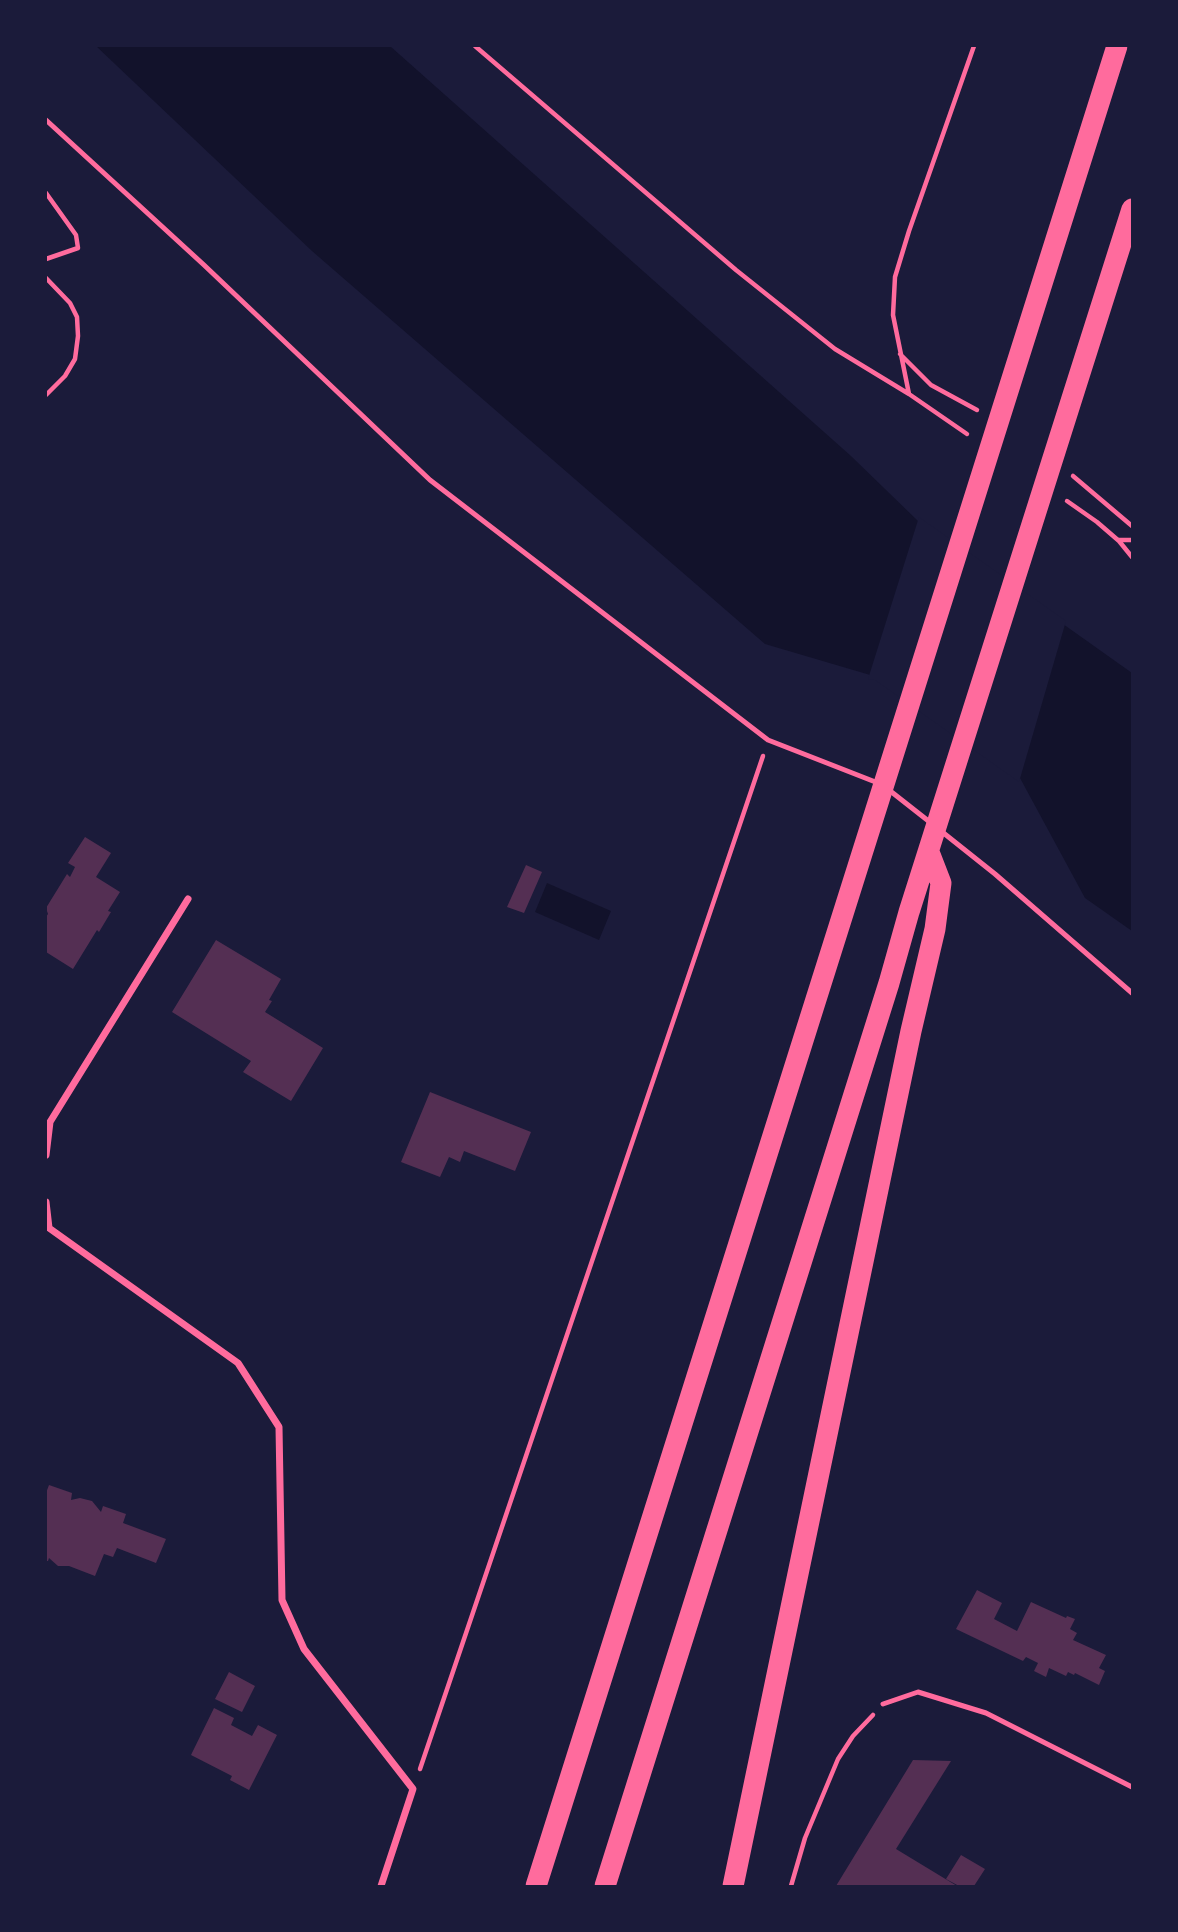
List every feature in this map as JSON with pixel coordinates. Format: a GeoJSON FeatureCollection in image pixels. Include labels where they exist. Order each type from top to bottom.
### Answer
{"type":"FeatureCollection","features":[{"type":"Feature","properties":{"kind":"highway"},"geometry":{"type":"LineString","coordinates":[[536,1886],[1117,46]]}},
{"type":"Feature","properties":{"kind":"highway"},"geometry":{"type":"LineString","coordinates":[[605,1886],[1132,209]]}},
{"type":"Feature","properties":{"kind":"highway"},"geometry":{"type":"LineString","coordinates":[[733,1886],[911,1031],[935,929],[941,883],[929,852]]}},
{"type":"Feature","properties":{"kind":"street"},"geometry":{"type":"LineString","coordinates":[[46,1155],[50,1122],[188,899]]}},
{"type":"Feature","properties":{"kind":"street"},"geometry":{"type":"LineString","coordinates":[[46,1202],[49,1227],[238,1363],[279,1427],[282,1600],[304,1648],[413,1789],[381,1886]]}},
{"type":"Feature","properties":{"kind":"lane"},"geometry":{"type":"LineString","coordinates":[[46,120],[204,265],[430,480],[768,740],[882,785],[995,874],[1132,993]]}},
{"type":"Feature","properties":{"kind":"lane"},"geometry":{"type":"LineString","coordinates":[[883,1704],[918,1692],[986,1713],[1132,1787]]}},
{"type":"Feature","properties":{"kind":"path"},"geometry":{"type":"LineString","coordinates":[[475,46],[644,192],[825,341],[972,438]]}},
{"type":"Feature","properties":{"kind":"path"},"geometry":{"type":"LineString","coordinates":[[909,394],[893,315],[895,277],[974,46]]}},
{"type":"Feature","properties":{"kind":"path"},"geometry":{"type":"LineString","coordinates":[[46,193],[76,235],[78,248],[46,259]]}},
{"type":"Feature","properties":{"kind":"path"},"geometry":{"type":"LineString","coordinates":[[46,278],[70,303],[76,317],[78,336],[75,359],[65,376],[46,396]]}},
{"type":"Feature","properties":{"kind":"path"},"geometry":{"type":"LineString","coordinates":[[1063,498],[1118,540],[1132,557]]}},
{"type":"Feature","properties":{"kind":"path"},"geometry":{"type":"LineString","coordinates":[[1118,540],[1132,540]]}},
{"type":"Feature","properties":{"kind":"path"},"geometry":{"type":"LineString","coordinates":[[413,1789],[768,740]]}},
{"type":"Feature","properties":{"kind":"path"},"geometry":{"type":"LineString","coordinates":[[791,1886],[805,1838],[838,1759],[853,1736],[883,1704]]}},
{"type":"Feature","properties":{"kind":"shaded area"},"geometry":{"type":"Polygon","coordinates":[[[96,46],[390,46],[851,456],[918,521],[1132,673],[1132,931],[1085,898],[1020,778],[877,677],[765,644],[312,251],[96,46]]]}},
{"type":"Feature","properties":{"kind":"shaded area"},"geometry":{"type":"Polygon","coordinates":[[[547,883],[611,911],[599,940],[535,912],[547,883]]]}},
{"type":"Feature","properties":{"kind":"pier"},"geometry":{"type":"Polygon","coordinates":[[[919,517],[1066,621],[1019,782],[875,680],[868,679],[919,517]]]}},
{"type":"Feature","properties":{"kind":"building"},"geometry":{"type":"Polygon","coordinates":[[[85,837],[111,853],[96,877],[120,892],[99,932],[97,930],[73,969],[46,952],[46,908],[67,874],[70,877],[75,867],[68,863],[85,837]]]}},
{"type":"Feature","properties":{"kind":"building"},"geometry":{"type":"Polygon","coordinates":[[[526,865],[542,872],[524,913],[507,907],[526,865]]]}},
{"type":"Feature","properties":{"kind":"building"},"geometry":{"type":"Polygon","coordinates":[[[216,940],[281,979],[265,1012],[323,1048],[291,1101],[243,1072],[251,1061],[172,1012],[216,940]]]}},
{"type":"Feature","properties":{"kind":"building"},"geometry":{"type":"Polygon","coordinates":[[[430,1092],[531,1132],[515,1171],[464,1151],[460,1162],[449,1157],[440,1177],[401,1162],[430,1092]]]}},
{"type":"Feature","properties":{"kind":"building"},"geometry":{"type":"Polygon","coordinates":[[[49,1485],[72,1493],[71,1500],[80,1498],[92,1501],[101,1512],[103,1506],[126,1514],[123,1523],[166,1539],[156,1563],[117,1548],[113,1557],[104,1554],[95,1576],[69,1566],[58,1566],[49,1558],[46,1561],[46,1493],[49,1485]]]}},
{"type":"Feature","properties":{"kind":"building"},"geometry":{"type":"Polygon","coordinates":[[[977,1590],[1002,1603],[994,1619],[1017,1631],[1031,1602],[1066,1618],[1075,1619],[1070,1629],[1077,1633],[1073,1640],[1106,1655],[1099,1668],[1105,1671],[1099,1685],[1075,1673],[1074,1675],[1068,1672],[1066,1676],[1049,1668],[1046,1677],[1034,1671],[1038,1663],[1026,1657],[1023,1661],[956,1629],[977,1590]]]}},
{"type":"Feature","properties":{"kind":"building"},"geometry":{"type":"Polygon","coordinates":[[[229,1672],[255,1686],[242,1712],[215,1699],[229,1672]]]}},
{"type":"Feature","properties":{"kind":"building"},"geometry":{"type":"Polygon","coordinates":[[[214,1708],[234,1718],[231,1725],[252,1736],[258,1725],[277,1735],[249,1790],[230,1780],[232,1776],[191,1755],[214,1708]]]}},
{"type":"Feature","properties":{"kind":"building"},"geometry":{"type":"Polygon","coordinates":[[[913,1760],[951,1761],[896,1849],[957,1886],[836,1886],[913,1760]]]}},
{"type":"Feature","properties":{"kind":"building"},"geometry":{"type":"Polygon","coordinates":[[[961,1855],[985,1869],[974,1886],[959,1886],[946,1879],[961,1855]]]}}]}
